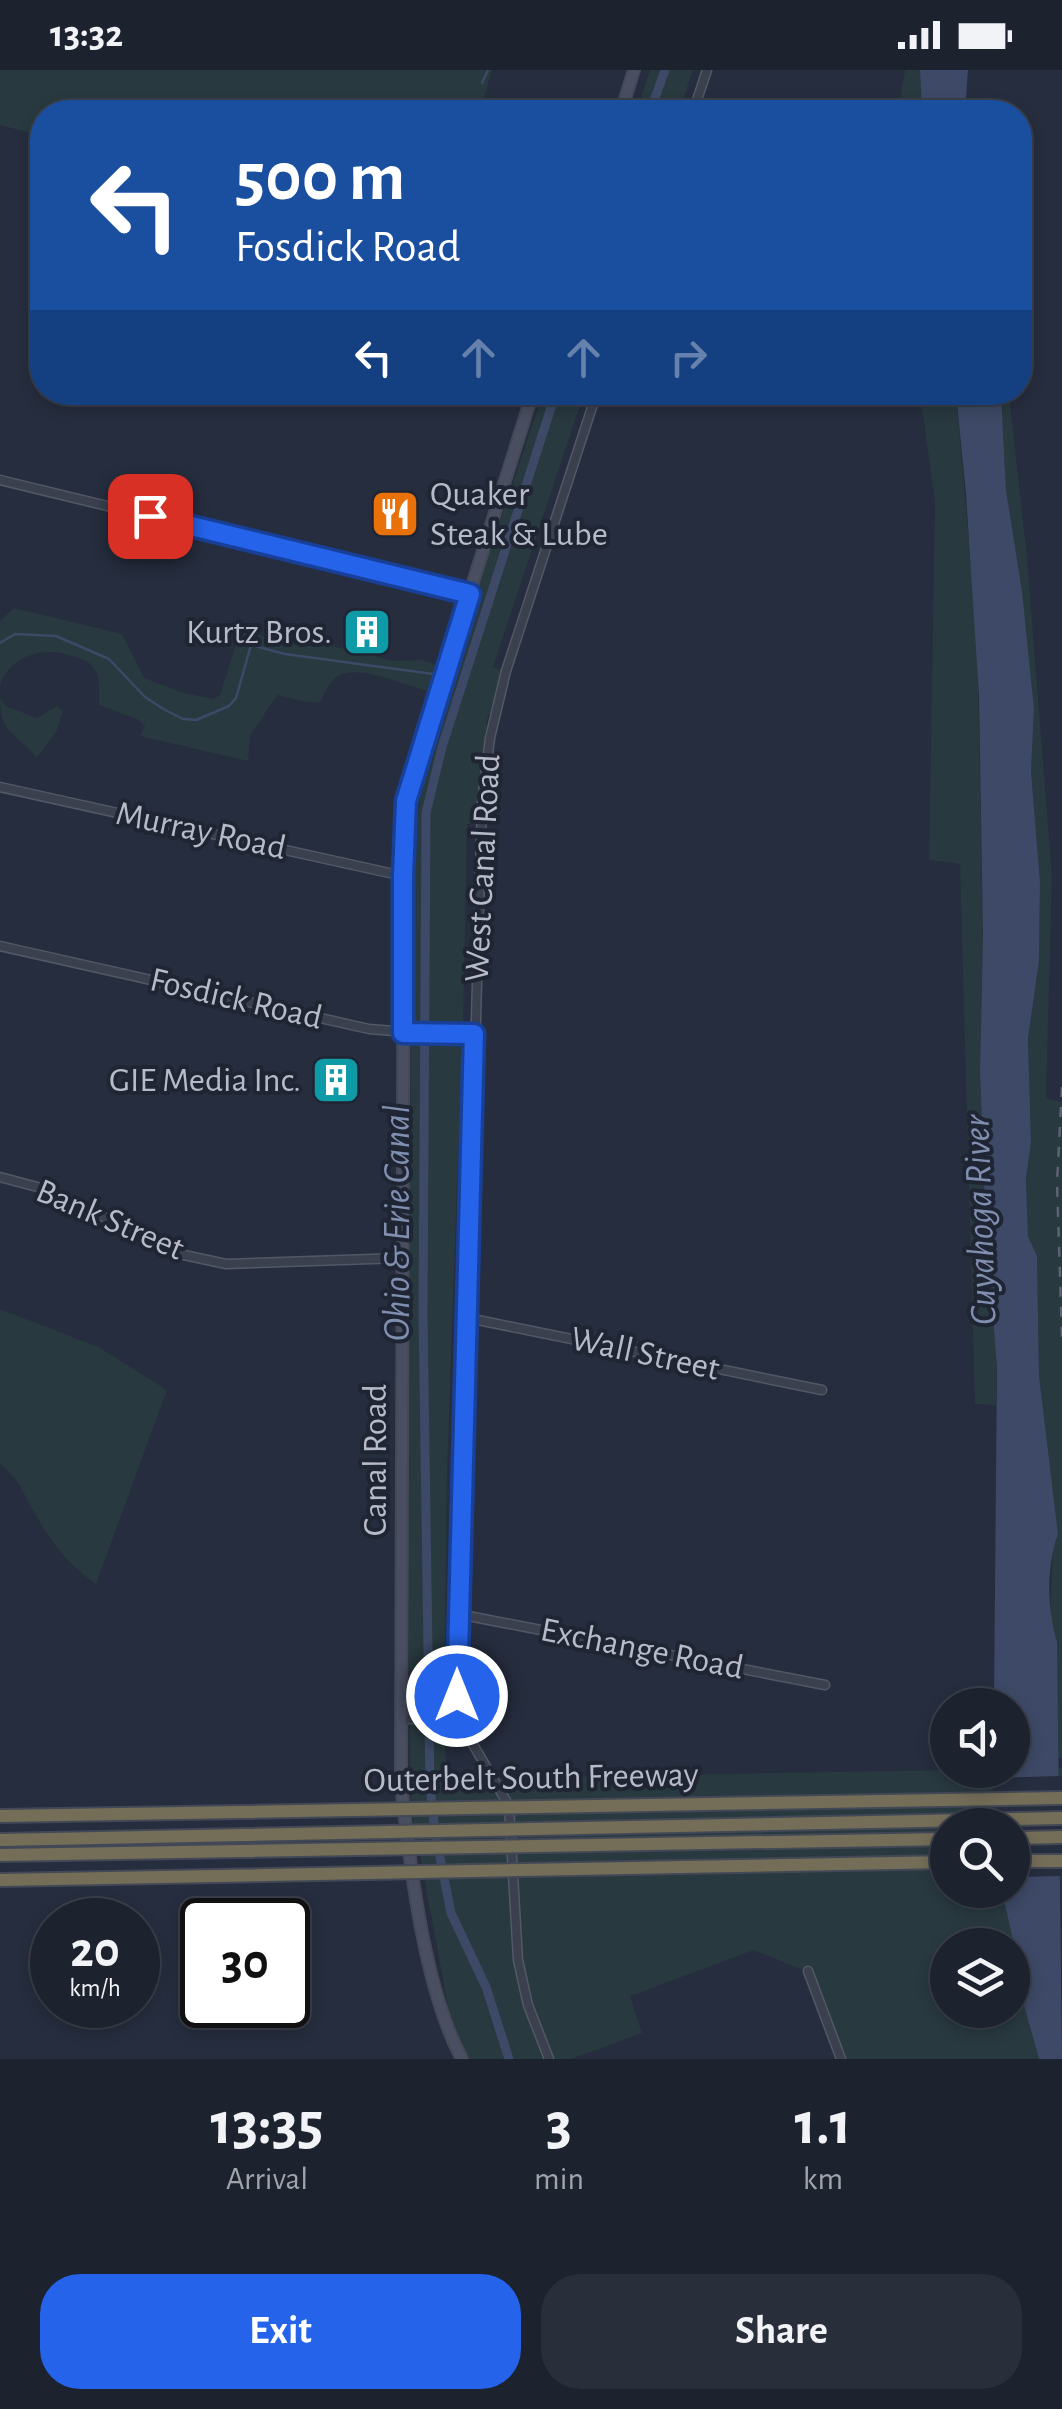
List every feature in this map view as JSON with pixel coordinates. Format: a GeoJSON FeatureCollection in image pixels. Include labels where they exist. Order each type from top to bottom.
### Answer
{"type":"FeatureCollection","features":[{"type":"Feature","properties":{"kind":"highway","name":"Outerbelt South Freeway"},"geometry":{"type":"LineString","coordinates":[[0,1816],[1062,1798]]}},
{"type":"Feature","properties":{"kind":"highway"},"geometry":{"type":"LineString","coordinates":[[0,1840],[1062,1818]]}},
{"type":"Feature","properties":{"kind":"highway"},"geometry":{"type":"LineString","coordinates":[[1030,1838],[1062,1837]]}},
{"type":"Feature","properties":{"kind":"highway"},"geometry":{"type":"LineString","coordinates":[[0,1855],[930,1839]]}},
{"type":"Feature","properties":{"kind":"highway"},"geometry":{"type":"LineString","coordinates":[[1030,1861],[1062,1860]]}},
{"type":"Feature","properties":{"kind":"highway"},"geometry":{"type":"LineString","coordinates":[[0,1880],[930,1862]]}},
{"type":"Feature","properties":{"kind":"main road"},"geometry":{"type":"LineString","coordinates":[[625,100],[634,70]]}},
{"type":"Feature","properties":{"kind":"main road","name":"Canal Road"},"geometry":{"type":"LineString","coordinates":[[462,2059],[448,2033],[428,1953],[408,1848],[401,1785],[404,815],[411,780],[529,405]]}},
{"type":"Feature","properties":{"kind":"street"},"geometry":{"type":"LineString","coordinates":[[696,100],[707,70]]}},
{"type":"Feature","properties":{"kind":"street","name":"West Canal Road"},"geometry":{"type":"LineString","coordinates":[[549,2059],[524,1992],[518,1960],[509,1806],[459,1719],[458,1614],[482,802],[490,738],[511,655],[594,405]]}},
{"type":"Feature","properties":{"kind":"street"},"geometry":{"type":"LineString","coordinates":[[0,480],[470,594]]}},
{"type":"Feature","properties":{"kind":"street","name":"Murray Road"},"geometry":{"type":"LineString","coordinates":[[0,787],[403,876]]}},
{"type":"Feature","properties":{"kind":"street","name":"Fosdick Road"},"geometry":{"type":"LineString","coordinates":[[0,946],[369,1029],[474,1034]]}},
{"type":"Feature","properties":{"kind":"street","name":"Bank Street"},"geometry":{"type":"LineString","coordinates":[[0,1176],[45,1189],[184,1255],[216,1262],[401,1258]]}},
{"type":"Feature","properties":{"kind":"street","name":"Wall Street"},"geometry":{"type":"LineString","coordinates":[[468,1318],[822,1390]]}},
{"type":"Feature","properties":{"kind":"street","name":"Exchange Road"},"geometry":{"type":"LineString","coordinates":[[458,1614],[826,1685]]}},
{"type":"Feature","properties":{"kind":"street"},"geometry":{"type":"LineString","coordinates":[[404,1720],[459,1719]]}},
{"type":"Feature","properties":{"kind":"street"},"geometry":{"type":"LineString","coordinates":[[808,1972],[842,2059]]}},
{"type":"Feature","properties":{"kind":"shaded area"},"geometry":{"type":"Polygon","coordinates":[[[0,70],[492,70],[483,100],[30,100],[30,133],[0,125],[0,70]]]}},
{"type":"Feature","properties":{"kind":"shaded area"},"geometry":{"type":"Polygon","coordinates":[[[650,70],[693,70],[683,100],[640,100],[650,70]]]}},
{"type":"Feature","properties":{"kind":"shaded area"},"geometry":{"type":"Polygon","coordinates":[[[905,70],[920,70],[921,100],[900,100],[905,70]]]}},
{"type":"Feature","properties":{"kind":"shaded area"},"geometry":{"type":"Polygon","coordinates":[[[539,405],[580,405],[493,667],[506,672],[493,715],[488,714],[475,823],[467,824],[447,1472],[444,1729],[460,1747],[445,1742],[447,1779],[930,1770],[930,1788],[1030,1788],[1030,1769],[1062,1768],[1062,1881],[1030,1845],[1030,1808],[930,1808],[930,1908],[1006,1908],[1010,1928],[930,1928],[930,2028],[1030,2027],[1039,2059],[841,2059],[808,1972],[754,1950],[630,1996],[642,2033],[571,2059],[459,2059],[411,1806],[408,1598],[412,867],[427,740],[539,405]]]}},
{"type":"Feature","properties":{"kind":"shaded area"},"geometry":{"type":"Polygon","coordinates":[[[922,405],[957,405],[977,636],[983,934],[980,1071],[996,1405],[975,1404],[960,864],[929,860],[935,502],[922,405]]]}},
{"type":"Feature","properties":{"kind":"shaded area"},"geometry":{"type":"Polygon","coordinates":[[[1002,405],[1010,405],[1027,558],[1052,876],[1046,1098],[1062,1102],[1062,1758],[1057,1758],[1057,1642],[1050,1617],[1053,1549],[1058,1534],[1039,1375],[1037,1256],[1028,1236],[1026,1179],[1031,1142],[1028,1039],[1039,961],[1040,881],[1031,771],[1034,708],[1022,591],[1006,490],[1002,405]]]}},
{"type":"Feature","properties":{"kind":"shaded area"},"geometry":{"type":"Polygon","coordinates":[[[14,608],[122,634],[144,678],[213,699],[220,695],[240,631],[312,647],[328,645],[394,661],[422,660],[436,665],[428,691],[371,674],[348,673],[333,680],[320,702],[277,695],[250,736],[248,761],[140,736],[145,726],[137,719],[99,705],[96,671],[89,663],[72,656],[50,652],[29,656],[12,667],[0,686],[0,621],[14,608]]]}},
{"type":"Feature","properties":{"kind":"shaded area"},"geometry":{"type":"Polygon","coordinates":[[[0,698],[6,706],[37,718],[57,706],[63,711],[57,730],[37,758],[6,727],[0,698]]]}},
{"type":"Feature","properties":{"kind":"shaded area"},"geometry":{"type":"Polygon","coordinates":[[[0,1309],[98,1347],[167,1390],[96,1584],[55,1545],[17,1482],[0,1464],[0,1309]]]}},
{"type":"Feature","properties":{"kind":"water"},"geometry":{"type":"Polygon","coordinates":[[[920,70],[968,70],[966,100],[921,100],[920,70]]]}},
{"type":"Feature","properties":{"kind":"water"},"geometry":{"type":"Polygon","coordinates":[[[957,405],[1002,405],[1006,490],[1022,591],[1034,708],[1031,771],[1040,881],[1039,961],[1028,1039],[1031,1142],[1026,1179],[1028,1236],[1037,1256],[1039,1375],[1058,1534],[1049,1588],[1057,1642],[1062,2059],[1039,2059],[1030,2027],[1030,1928],[1010,1928],[1006,1908],[1030,1908],[1030,1808],[999,1808],[997,1788],[1030,1788],[1030,1688],[994,1688],[997,1366],[986,1236],[980,1071],[983,934],[979,696],[957,405]]]}},
{"type":"Feature","properties":{"kind":"pier"},"geometry":{"type":"Polygon","coordinates":[[[1062,1776],[1062,1876],[1030,1877],[1030,1808],[994,1808],[993,1788],[1030,1788],[1030,1777],[1062,1776]]]}},
{"type":"Feature","properties":{"kind":"waterway"},"geometry":{"type":"LineString","coordinates":[[482,83],[488,70]]}},
{"type":"Feature","properties":{"kind":"waterway","name":"Ohio & Erie Canal"},"geometry":{"type":"LineString","coordinates":[[654,100],[665,70]]}},
{"type":"Feature","properties":{"kind":"waterway","name":"Ohio & Erie Canal"},"geometry":{"type":"LineString","coordinates":[[509,2059],[486,1987],[451,1913],[430,1787],[423,1314],[426,813],[442,747],[552,405]]}},
{"type":"Feature","properties":{"kind":"waterway"},"geometry":{"type":"LineString","coordinates":[[0,643],[15,634],[56,636],[109,659],[145,697],[183,719],[196,720],[229,706],[236,698],[251,645],[285,654],[433,674]]}},
{"type":"Feature","properties":{"kind":"railway"},"geometry":{"type":"LineString","coordinates":[[1062,1087],[1057,1183],[1062,1338]]}},
{"type":"Feature","properties":{"kind":"place","name":"Quaker Steak & Lube"},"geometry":{"type":"Point","coordinates":[395,514]}},
{"type":"Feature","properties":{"kind":"place","name":"Kurtz Bros."},"geometry":{"type":"Point","coordinates":[367,632]}},
{"type":"Feature","properties":{"kind":"place","name":"GIE Media Inc."},"geometry":{"type":"Point","coordinates":[336,1080]}},
{"type":"Feature","properties":{"kind":"route"},"geometry":{"type":"LineString","coordinates":[[150,516],[470,594],[411,780],[404,815],[403,876],[403,1033],[474,1034],[457,1696]]}},
{"type":"Feature","properties":{"kind":"water label","name":"Cuyahoga River"},"geometry":{"type":"Point","coordinates":[981,1220]}}]}
